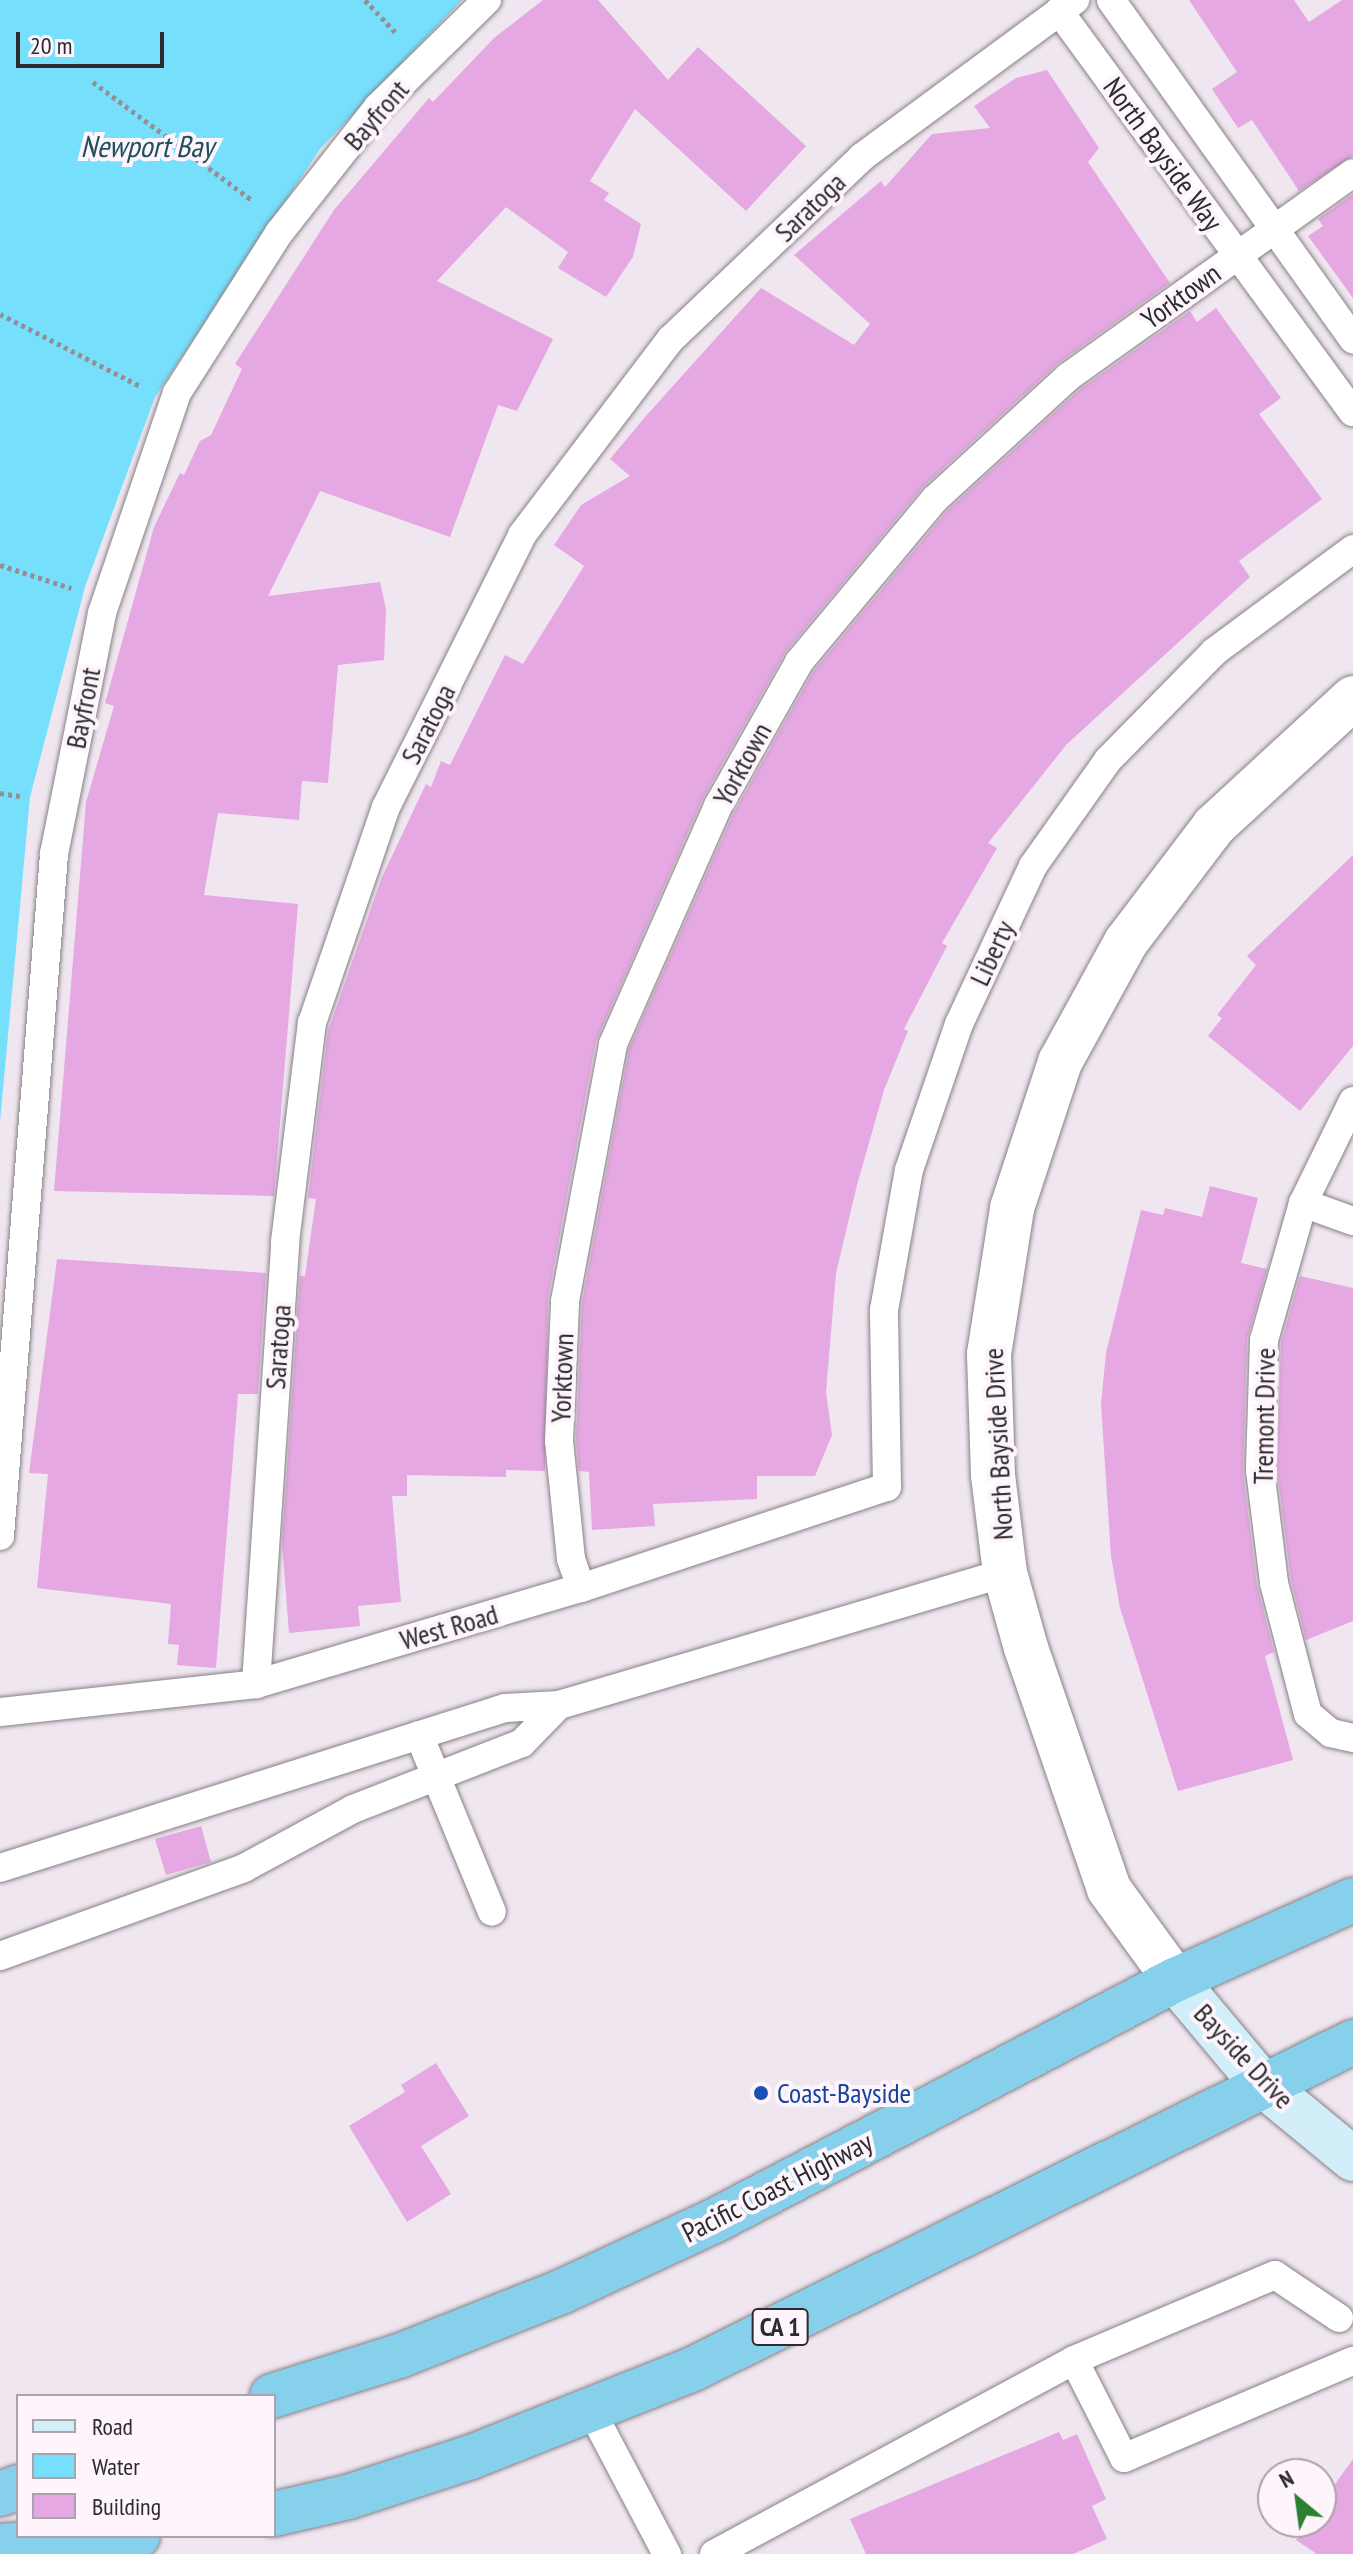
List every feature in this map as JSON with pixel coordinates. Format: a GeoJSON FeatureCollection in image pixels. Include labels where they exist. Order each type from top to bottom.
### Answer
{"type":"FeatureCollection","features":[{"type":"Feature","properties":{"kind":"highway","name":"Pacific Coast Highway"},"geometry":{"type":"LineString","coordinates":[[276,2395],[399,2356],[563,2291],[714,2221],[1175,1980],[1353,1900]]}},
{"type":"Feature","properties":{"kind":"highway","name":"CA 1"},"geometry":{"type":"LineString","coordinates":[[276,2514],[362,2493],[592,2412],[809,2313],[1262,2084],[1353,2042]]}},
{"type":"Feature","properties":{"kind":"highway"},"geometry":{"type":"LineString","coordinates":[[0,2546],[110,2538]]}},
{"type":"Feature","properties":{"kind":"main road","name":"Bayside Drive"},"geometry":{"type":"LineString","coordinates":[[1175,1980],[1262,2084],[1353,2159]]}},
{"type":"Feature","properties":{"kind":"street","name":"North Bayside Drive"},"geometry":{"type":"LineString","coordinates":[[1175,1980],[1109,1889],[1054,1739],[1005,1573],[993,1475],[989,1354],[1012,1208],[1060,1062],[1126,942],[1214,826],[1353,698]]}},
{"type":"Feature","properties":{"kind":"lane","name":"Bayfront"},"geometry":{"type":"LineString","coordinates":[[0,1536],[54,854],[102,613],[177,393],[288,222],[378,107],[487,0]]}},
{"type":"Feature","properties":{"kind":"lane","name":"North Bayside Way"},"geometry":{"type":"LineString","coordinates":[[1111,0],[1353,339]]}},
{"type":"Feature","properties":{"kind":"lane","name":"North Bayside Way"},"geometry":{"type":"LineString","coordinates":[[1067,6],[1238,256],[1353,412]]}},
{"type":"Feature","properties":{"kind":"lane","name":"Saratoga"},"geometry":{"type":"LineString","coordinates":[[256,1684],[285,1242],[312,1023],[386,807],[522,535],[671,339],[862,157],[1067,6]]}},
{"type":"Feature","properties":{"kind":"lane","name":"Yorktown"},"geometry":{"type":"LineString","coordinates":[[581,1588],[571,1559],[559,1441],[565,1301],[613,1044],[718,806],[799,662],[935,499],[1068,377],[1353,173]]}},
{"type":"Feature","properties":{"kind":"lane","name":"Liberty"},"geometry":{"type":"LineString","coordinates":[[887,1487],[884,1310],[909,1170],[959,1024],[1033,866],[1108,760],[1214,652],[1353,549]]}},
{"type":"Feature","properties":{"kind":"lane","name":"Tremont Drive"},"geometry":{"type":"LineString","coordinates":[[1342,1735],[1308,1714],[1274,1583],[1260,1470],[1264,1340],[1303,1203],[1353,1101]]}},
{"type":"Feature","properties":{"kind":"lane"},"geometry":{"type":"LineString","coordinates":[[1303,1203],[1353,1221]]}},
{"type":"Feature","properties":{"kind":"lane","name":"West Road"},"geometry":{"type":"LineString","coordinates":[[0,1712],[256,1684],[581,1588],[887,1487]]}},
{"type":"Feature","properties":{"kind":"lane"},"geometry":{"type":"LineString","coordinates":[[0,1868],[505,1708],[559,1705],[1005,1573]]}},
{"type":"Feature","properties":{"kind":"lane"},"geometry":{"type":"LineString","coordinates":[[0,1956],[244,1868],[353,1809],[522,1743],[559,1705]]}},
{"type":"Feature","properties":{"kind":"lane"},"geometry":{"type":"LineString","coordinates":[[419,1735],[492,1912]]}},
{"type":"Feature","properties":{"kind":"lane"},"geometry":{"type":"LineString","coordinates":[[714,2554],[1074,2360],[1275,2275],[1346,2310],[1353,2346]]}},
{"type":"Feature","properties":{"kind":"lane"},"geometry":{"type":"LineString","coordinates":[[1074,2360],[1124,2458],[1353,2361]]}},
{"type":"Feature","properties":{"kind":"lane"},"geometry":{"type":"LineString","coordinates":[[592,2412],[667,2554]]}},
{"type":"Feature","properties":{"kind":"path"},"geometry":{"type":"LineString","coordinates":[[365,0],[402,39]]}},
{"type":"Feature","properties":{"kind":"path"},"geometry":{"type":"LineString","coordinates":[[93,82],[263,209]]}},
{"type":"Feature","properties":{"kind":"path"},"geometry":{"type":"LineString","coordinates":[[0,314],[152,391]]}},
{"type":"Feature","properties":{"kind":"path"},"geometry":{"type":"LineString","coordinates":[[0,565],[76,589]]}},
{"type":"Feature","properties":{"kind":"path"},"geometry":{"type":"LineString","coordinates":[[0,793],[25,797]]}},
{"type":"Feature","properties":{"kind":"water","name":"Newport Bay"},"geometry":{"type":"Polygon","coordinates":[[[0,0],[462,0],[320,149],[155,397],[85,587],[30,797],[0,1122],[0,0]]]}},
{"type":"Feature","properties":{"kind":"building"},"geometry":{"type":"Polygon","coordinates":[[[543,0],[598,0],[668,80],[698,47],[806,146],[746,211],[635,109],[590,181],[609,193],[604,200],[641,224],[633,257],[606,297],[558,268],[568,252],[506,207],[437,281],[553,339],[517,411],[498,405],[450,537],[320,491],[268,596],[380,582],[386,609],[384,660],[338,665],[328,783],[302,781],[299,820],[218,813],[204,895],[298,904],[274,1196],[54,1191],[86,802],[114,706],[105,703],[154,527],[180,473],[184,475],[200,441],[211,435],[242,369],[235,364],[334,210],[429,98],[433,102],[494,38],[543,0]]]}},
{"type":"Feature","properties":{"kind":"building"},"geometry":{"type":"Polygon","coordinates":[[[1189,0],[1294,0],[1309,22],[1342,0],[1353,0],[1353,156],[1299,191],[1252,120],[1238,128],[1212,89],[1237,72],[1189,0]]]}},
{"type":"Feature","properties":{"kind":"building"},"geometry":{"type":"Polygon","coordinates":[[[1047,70],[1099,148],[1088,162],[1170,283],[1057,364],[922,488],[786,651],[703,798],[596,1041],[548,1298],[545,1471],[506,1470],[506,1477],[407,1475],[407,1496],[392,1496],[401,1602],[358,1606],[360,1626],[289,1633],[282,1543],[300,1276],[305,1276],[316,1199],[308,1198],[328,1031],[382,877],[426,784],[431,787],[441,761],[450,765],[505,655],[523,664],[584,566],[554,545],[581,505],[630,476],[610,459],[645,417],[761,288],[854,345],[870,324],[794,255],[881,181],[885,187],[932,134],[990,128],[974,106],[1016,78],[1047,70]]]}},
{"type":"Feature","properties":{"kind":"building"},"geometry":{"type":"Polygon","coordinates":[[[1353,194],[1353,298],[1308,236],[1323,226],[1318,219],[1353,194]]]}},
{"type":"Feature","properties":{"kind":"building"},"geometry":{"type":"Polygon","coordinates":[[[1216,308],[1281,398],[1259,414],[1322,499],[1239,561],[1250,577],[1067,744],[988,843],[997,848],[942,943],[947,946],[904,1029],[908,1031],[884,1090],[857,1185],[836,1273],[826,1392],[832,1435],[815,1476],[757,1476],[757,1499],[653,1504],[655,1526],[592,1530],[589,1472],[579,1471],[576,1440],[582,1303],[629,1049],[733,814],[813,672],[947,511],[1079,390],[1190,311],[1197,322],[1216,308]]]}},
{"type":"Feature","properties":{"kind":"building"},"geometry":{"type":"Polygon","coordinates":[[[1353,855],[1353,1046],[1300,1111],[1208,1036],[1222,1018],[1217,1015],[1256,965],[1247,956],[1353,855]]]}},
{"type":"Feature","properties":{"kind":"building"},"geometry":{"type":"Polygon","coordinates":[[[1210,1186],[1258,1198],[1241,1263],[1267,1269],[1247,1339],[1243,1472],[1257,1585],[1274,1652],[1265,1656],[1293,1760],[1178,1791],[1120,1608],[1111,1556],[1101,1404],[1106,1353],[1141,1210],[1163,1215],[1165,1208],[1202,1217],[1210,1186]]]}},
{"type":"Feature","properties":{"kind":"building"},"geometry":{"type":"Polygon","coordinates":[[[57,1259],[266,1273],[258,1394],[238,1394],[216,1668],[177,1665],[179,1645],[168,1644],[171,1604],[37,1588],[48,1474],[29,1473],[57,1259]]]}},
{"type":"Feature","properties":{"kind":"building"},"geometry":{"type":"Polygon","coordinates":[[[1300,1276],[1353,1288],[1353,1621],[1306,1640],[1291,1580],[1277,1469],[1281,1343],[1300,1276]]]}},
{"type":"Feature","properties":{"kind":"building"},"geometry":{"type":"Polygon","coordinates":[[[201,1826],[211,1862],[166,1875],[155,1839],[201,1826]]]}},
{"type":"Feature","properties":{"kind":"building"},"geometry":{"type":"Polygon","coordinates":[[[436,2063],[469,2116],[421,2146],[451,2194],[407,2222],[349,2126],[405,2092],[401,2085],[436,2063]]]}},
{"type":"Feature","properties":{"kind":"building"},"geometry":{"type":"Polygon","coordinates":[[[1059,2432],[1063,2440],[1077,2434],[1106,2499],[1092,2506],[1107,2539],[1073,2554],[866,2554],[850,2519],[1059,2432]]]}},
{"type":"Feature","properties":{"kind":"building"},"geometry":{"type":"Polygon","coordinates":[[[1353,2459],[1353,2554],[1317,2554],[1296,2540],[1337,2538],[1337,2482],[1353,2459]]]}},
{"type":"Feature","properties":{"kind":"place","name":"Coast-Bayside"},"geometry":{"type":"Point","coordinates":[761,2093]}}]}
